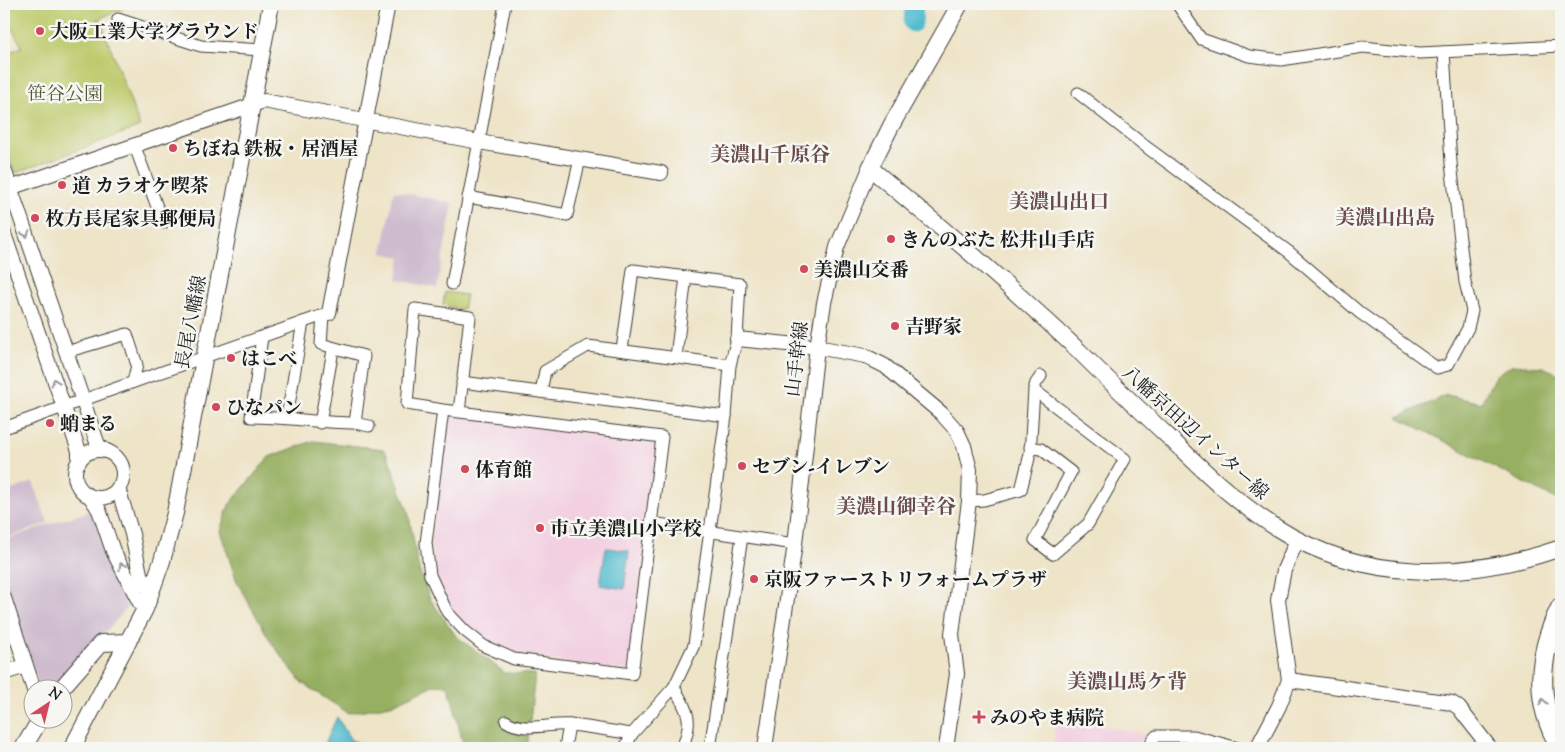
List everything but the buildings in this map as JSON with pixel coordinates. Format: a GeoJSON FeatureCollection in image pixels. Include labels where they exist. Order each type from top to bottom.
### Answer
{"type":"FeatureCollection","features":[{"type":"Feature","properties":{"kind":"highway"},"geometry":{"type":"LineString","coordinates":[[1561,608],[1550,632],[1544,654],[1541,678],[1543,705],[1552,731],[1561,747]]}},
{"type":"Feature","properties":{"kind":"main road","name":"長尾八幡線"},"geometry":{"type":"LineString","coordinates":[[72,748],[145,609],[174,513],[270,4]]}},
{"type":"Feature","properties":{"kind":"main road","name":"山手幹線"},"geometry":{"type":"LineString","coordinates":[[870,168],[891,126],[960,4]]}},
{"type":"Feature","properties":{"kind":"main road","name":"八幡京田辺インター線"},"geometry":{"type":"LineString","coordinates":[[870,168],[971,253],[1048,322],[1224,489],[1277,528],[1297,540],[1353,562],[1404,570],[1458,571],[1512,562],[1561,548]]}},
{"type":"Feature","properties":{"kind":"main road"},"geometry":{"type":"LineString","coordinates":[[69,680],[101,643],[128,642]]}},
{"type":"Feature","properties":{"kind":"main road"},"geometry":{"type":"LineString","coordinates":[[23,748],[34,730]]}},
{"type":"Feature","properties":{"kind":"street"},"geometry":{"type":"LineString","coordinates":[[355,423],[364,356],[333,350],[321,344],[388,4]]}},
{"type":"Feature","properties":{"kind":"street"},"geometry":{"type":"LineString","coordinates":[[452,284],[505,4]]}},
{"type":"Feature","properties":{"kind":"street"},"geometry":{"type":"LineString","coordinates":[[1177,4],[1201,40],[1249,56],[1281,60],[1363,47],[1420,53],[1561,46]]}},
{"type":"Feature","properties":{"kind":"street"},"geometry":{"type":"LineString","coordinates":[[118,19],[201,46],[262,50]]}},
{"type":"Feature","properties":{"kind":"street"},"geometry":{"type":"LineString","coordinates":[[1078,93],[1149,149],[1288,252],[1360,313],[1437,368],[1448,365],[1468,328],[1472,311],[1465,282],[1451,163],[1444,52]]}},
{"type":"Feature","properties":{"kind":"street"},"geometry":{"type":"LineString","coordinates":[[7,189],[264,101],[479,142],[661,173]]}},
{"type":"Feature","properties":{"kind":"street"},"geometry":{"type":"LineString","coordinates":[[134,144],[163,223]]}},
{"type":"Feature","properties":{"kind":"street"},"geometry":{"type":"LineString","coordinates":[[468,198],[567,214],[580,159]]}},
{"type":"Feature","properties":{"kind":"street","name":"山手幹線"},"geometry":{"type":"LineString","coordinates":[[765,748],[795,544],[817,347],[824,303],[837,247],[870,168]]}},
{"type":"Feature","properties":{"kind":"street"},"geometry":{"type":"LineString","coordinates":[[4,170],[7,189],[35,260],[98,444],[118,460],[122,467],[122,482],[118,488],[106,497],[90,496]]}},
{"type":"Feature","properties":{"kind":"street"},"geometry":{"type":"LineString","coordinates":[[4,234],[79,451],[76,469],[78,485],[90,496],[100,510],[113,551],[145,609]]}},
{"type":"Feature","properties":{"kind":"street"},"geometry":{"type":"LineString","coordinates":[[15,266],[35,260]]}},
{"type":"Feature","properties":{"kind":"street"},"geometry":{"type":"LineString","coordinates":[[622,350],[633,270],[740,284],[737,339],[730,365],[726,416],[708,532],[694,645],[674,687],[632,734],[625,748]]}},
{"type":"Feature","properties":{"kind":"street"},"geometry":{"type":"LineString","coordinates":[[676,358],[686,277]]}},
{"type":"Feature","properties":{"kind":"street"},"geometry":{"type":"LineString","coordinates":[[443,410],[426,543],[430,575],[447,612],[464,631],[484,646],[514,659],[632,674],[662,437],[458,412],[407,404],[414,309],[470,317],[458,412]]}},
{"type":"Feature","properties":{"kind":"street"},"geometry":{"type":"LineString","coordinates":[[4,428],[326,314]]}},
{"type":"Feature","properties":{"kind":"street"},"geometry":{"type":"LineString","coordinates":[[287,417],[303,322]]}},
{"type":"Feature","properties":{"kind":"street"},"geometry":{"type":"LineString","coordinates":[[39,337],[59,331]]}},
{"type":"Feature","properties":{"kind":"street"},"geometry":{"type":"LineString","coordinates":[[66,352],[127,334],[137,365],[133,382]]}},
{"type":"Feature","properties":{"kind":"street"},"geometry":{"type":"LineString","coordinates":[[262,336],[251,417],[287,417],[320,423],[355,423],[369,426]]}},
{"type":"Feature","properties":{"kind":"street"},"geometry":{"type":"LineString","coordinates":[[737,339],[817,347],[866,356],[885,366],[941,413],[958,431],[970,470],[969,501],[952,634],[957,674],[946,748]]}},
{"type":"Feature","properties":{"kind":"street"},"geometry":{"type":"LineString","coordinates":[[541,392],[545,371],[588,346],[730,365]]}},
{"type":"Feature","properties":{"kind":"street"},"geometry":{"type":"LineString","coordinates":[[320,423],[333,350]]}},
{"type":"Feature","properties":{"kind":"street"},"geometry":{"type":"LineString","coordinates":[[969,501],[984,500],[1021,490],[1030,447],[1034,390],[1041,376]]}},
{"type":"Feature","properties":{"kind":"street"},"geometry":{"type":"LineString","coordinates":[[462,382],[726,416]]}},
{"type":"Feature","properties":{"kind":"street"},"geometry":{"type":"LineString","coordinates":[[1030,447],[1041,449],[1071,472],[1035,540],[1053,554],[1088,524],[1124,459],[1034,390]]}},
{"type":"Feature","properties":{"kind":"street"},"geometry":{"type":"LineString","coordinates":[[78,462],[91,452],[106,451]]}},
{"type":"Feature","properties":{"kind":"street"},"geometry":{"type":"LineString","coordinates":[[118,488],[132,534],[140,574],[145,585],[152,590]]}},
{"type":"Feature","properties":{"kind":"street"},"geometry":{"type":"LineString","coordinates":[[651,523],[795,544]]}},
{"type":"Feature","properties":{"kind":"street"},"geometry":{"type":"LineString","coordinates":[[710,748],[742,536]]}},
{"type":"Feature","properties":{"kind":"street"},"geometry":{"type":"LineString","coordinates":[[1257,748],[1279,706],[1288,680],[1278,600],[1284,570],[1297,540]]}},
{"type":"Feature","properties":{"kind":"street"},"geometry":{"type":"LineString","coordinates":[[4,598],[30,680]]}},
{"type":"Feature","properties":{"kind":"street"},"geometry":{"type":"LineString","coordinates":[[4,673],[25,666]]}},
{"type":"Feature","properties":{"kind":"street"},"geometry":{"type":"LineString","coordinates":[[1288,680],[1452,703],[1462,712],[1490,748]]}},
{"type":"Feature","properties":{"kind":"street"},"geometry":{"type":"LineString","coordinates":[[674,687],[689,716],[689,732],[682,748]]}},
{"type":"Feature","properties":{"kind":"street"},"geometry":{"type":"LineString","coordinates":[[506,721],[526,727],[569,724],[632,734]]}},
{"type":"Feature","properties":{"kind":"street"},"geometry":{"type":"LineString","coordinates":[[565,748],[569,724]]}},
{"type":"Feature","properties":{"kind":"street"},"geometry":{"type":"LineString","coordinates":[[1151,748],[1152,741],[1156,736],[1194,736],[1238,748]]}},
{"type":"Feature","properties":{"kind":"shaded area"},"geometry":{"type":"Polygon","coordinates":[[[394,191],[453,203],[437,288],[397,280],[401,257],[382,253],[394,191]]]}},
{"type":"Feature","properties":{"kind":"shaded area","name":"市立美濃山小学校"},"geometry":{"type":"Polygon","coordinates":[[[447,415],[657,443],[629,671],[516,655],[481,640],[454,613],[436,579],[431,545],[447,415]]]}},
{"type":"Feature","properties":{"kind":"shaded area"},"geometry":{"type":"Polygon","coordinates":[[[33,482],[48,523],[4,539],[4,493],[33,482]]]}},
{"type":"Feature","properties":{"kind":"shaded area"},"geometry":{"type":"Polygon","coordinates":[[[92,510],[127,608],[62,680],[37,680],[4,586],[4,540],[92,510]]]}},
{"type":"Feature","properties":{"kind":"shaded area"},"geometry":{"type":"Polygon","coordinates":[[[1056,725],[1096,725],[1145,734],[1143,748],[1053,748],[1056,725]]]}},
{"type":"Feature","properties":{"kind":"green space","name":"笹谷公園"},"geometry":{"type":"Polygon","coordinates":[[[4,4],[133,4],[96,20],[100,19],[140,127],[15,173],[4,142],[4,54],[22,47],[4,13],[4,4]]]}},
{"type":"Feature","properties":{"kind":"green space"},"geometry":{"type":"Polygon","coordinates":[[[445,292],[466,295],[463,309],[443,305],[445,292]]]}},
{"type":"Feature","properties":{"kind":"green space"},"geometry":{"type":"Polygon","coordinates":[[[1512,365],[1543,367],[1561,375],[1561,502],[1398,417],[1447,395],[1481,403],[1495,376],[1512,365]]]}},
{"type":"Feature","properties":{"kind":"green space"},"geometry":{"type":"Polygon","coordinates":[[[313,441],[383,449],[387,454],[408,511],[419,570],[430,599],[456,636],[505,673],[535,674],[527,748],[464,748],[449,686],[434,685],[391,705],[348,713],[302,683],[271,642],[237,582],[220,531],[229,505],[269,457],[313,441]]]}},
{"type":"Feature","properties":{"kind":"water"},"geometry":{"type":"Polygon","coordinates":[[[606,548],[629,551],[624,589],[600,585],[606,548]]]}},
{"type":"Feature","properties":{"kind":"water"},"geometry":{"type":"Polygon","coordinates":[[[337,717],[351,740],[375,748],[323,748],[337,717]]]}},
{"type":"Feature","properties":{"kind":"waterway"},"geometry":{"type":"LineString","coordinates":[[913,23],[914,4]]}},
{"type":"Feature","properties":{"kind":"place","name":"大阪工業大学グラウンド"},"geometry":{"type":"Point","coordinates":[40,31]}},
{"type":"Feature","properties":{"kind":"place","name":"ちぼね 鉄板・居酒屋"},"geometry":{"type":"Point","coordinates":[173,148]}},
{"type":"Feature","properties":{"kind":"place","name":"道 カラオケ喫茶"},"geometry":{"type":"Point","coordinates":[62,185]}},
{"type":"Feature","properties":{"kind":"place","name":"枚方長尾家具郵便局"},"geometry":{"type":"Point","coordinates":[35,218]}},
{"type":"Feature","properties":{"kind":"place","name":"きんのぶた 松井山手店"},"geometry":{"type":"Point","coordinates":[891,239]}},
{"type":"Feature","properties":{"kind":"place","name":"美濃山交番"},"geometry":{"type":"Point","coordinates":[804,269]}},
{"type":"Feature","properties":{"kind":"place","name":"吉野家"},"geometry":{"type":"Point","coordinates":[895,326]}},
{"type":"Feature","properties":{"kind":"place","name":"はこべ"},"geometry":{"type":"Point","coordinates":[231,358]}},
{"type":"Feature","properties":{"kind":"place","name":"ひなパン"},"geometry":{"type":"Point","coordinates":[216,407]}},
{"type":"Feature","properties":{"kind":"place","name":"蛸まる"},"geometry":{"type":"Point","coordinates":[50,423]}},
{"type":"Feature","properties":{"kind":"place","name":"セブン-イレブン"},"geometry":{"type":"Point","coordinates":[742,466]}},
{"type":"Feature","properties":{"kind":"place","name":"体育館"},"geometry":{"type":"Point","coordinates":[465,469]}},
{"type":"Feature","properties":{"kind":"place","name":"市立美濃山小学校"},"geometry":{"type":"Point","coordinates":[540,528]}},
{"type":"Feature","properties":{"kind":"place","name":"京阪ファーストリフォームプラザ"},"geometry":{"type":"Point","coordinates":[754,579]}},
{"type":"Feature","properties":{"kind":"place","name":"みのやま病院"},"geometry":{"type":"Point","coordinates":[979,717]}},
{"type":"Feature","properties":{"kind":"district","name":"美濃山千原谷"},"geometry":{"type":"Point","coordinates":[770,154]}},
{"type":"Feature","properties":{"kind":"district","name":"美濃山出口"},"geometry":{"type":"Point","coordinates":[1059,201]}},
{"type":"Feature","properties":{"kind":"district","name":"美濃山出島"},"geometry":{"type":"Point","coordinates":[1385,217]}},
{"type":"Feature","properties":{"kind":"district","name":"美濃山御幸谷"},"geometry":{"type":"Point","coordinates":[896,506]}},
{"type":"Feature","properties":{"kind":"district","name":"美濃山馬ケ背"},"geometry":{"type":"Point","coordinates":[1127,681]}}]}
